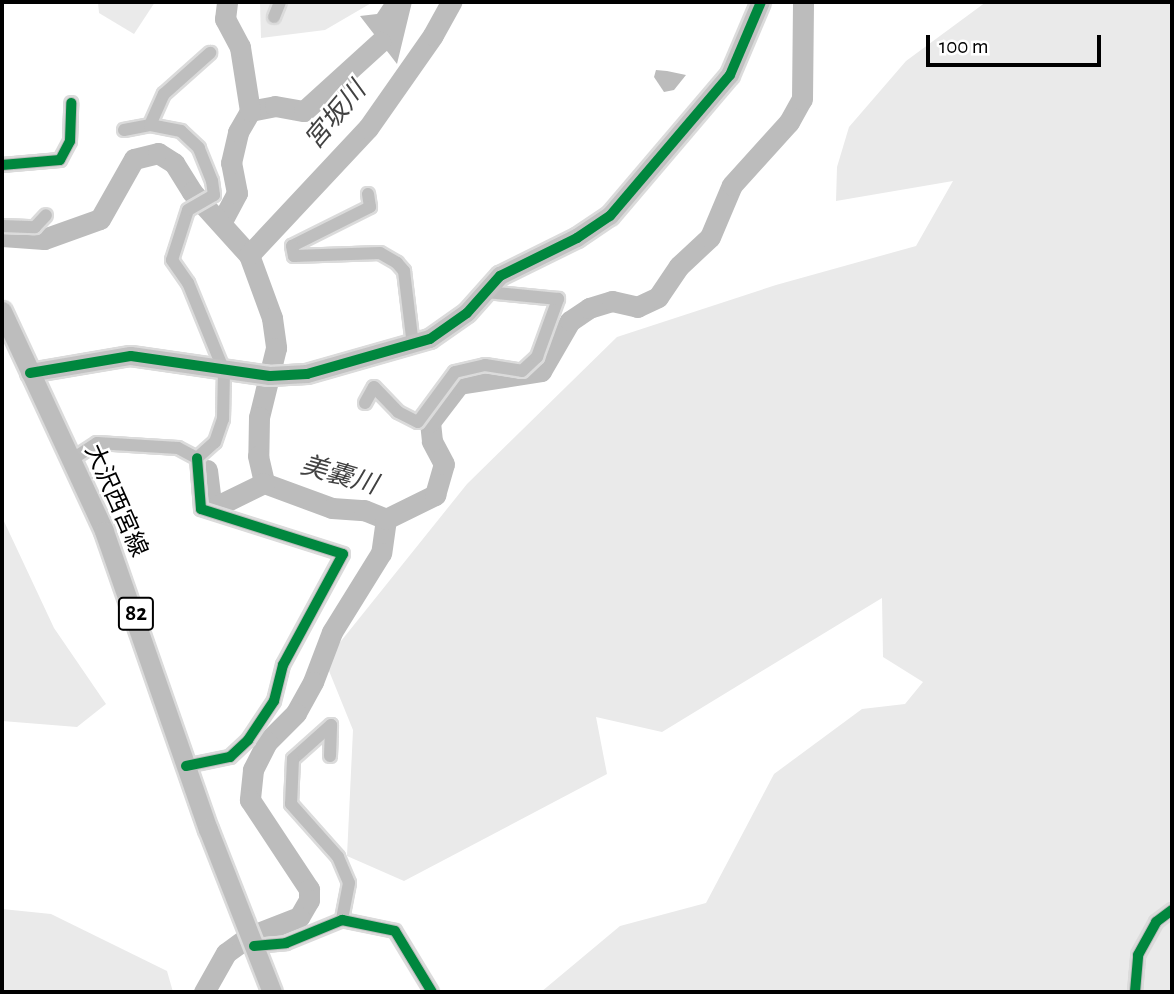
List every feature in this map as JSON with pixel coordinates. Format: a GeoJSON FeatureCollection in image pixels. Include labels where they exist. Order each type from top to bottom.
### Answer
{"type":"FeatureCollection","features":[{"type":"Feature","properties":{"kind":"main road","name":"大沢西宮線"},"geometry":{"type":"LineString","coordinates":[[2,311],[71,460],[142,631],[186,766],[272,992]]}},
{"type":"Feature","properties":{"kind":"street"},"geometry":{"type":"LineString","coordinates":[[274,17],[279,2]]}},
{"type":"Feature","properties":{"kind":"street"},"geometry":{"type":"LineString","coordinates":[[30,373],[131,356],[224,371],[307,374],[430,339],[467,313],[486,292],[518,265],[577,238],[610,215],[730,75],[761,2]]}},
{"type":"Feature","properties":{"kind":"street"},"geometry":{"type":"LineString","coordinates":[[150,125],[164,94],[210,53]]}},
{"type":"Feature","properties":{"kind":"street"},"geometry":{"type":"LineString","coordinates":[[2,165],[60,160],[70,141],[71,103]]}},
{"type":"Feature","properties":{"kind":"street"},"geometry":{"type":"LineString","coordinates":[[124,130],[150,125],[181,131],[199,148],[212,181],[214,195],[188,210],[172,260],[188,283],[224,371],[223,419],[215,442],[197,458]]}},
{"type":"Feature","properties":{"kind":"street"},"geometry":{"type":"LineString","coordinates":[[368,194],[370,207],[292,246],[294,256],[380,253],[397,263],[404,271],[412,345]]}},
{"type":"Feature","properties":{"kind":"street"},"geometry":{"type":"LineString","coordinates":[[2,226],[34,227],[46,215]]}},
{"type":"Feature","properties":{"kind":"street"},"geometry":{"type":"LineString","coordinates":[[365,403],[374,387],[398,412],[418,422],[455,372],[485,365],[522,370],[537,357],[558,299],[486,292]]}},
{"type":"Feature","properties":{"kind":"street"},"geometry":{"type":"LineString","coordinates":[[71,460],[97,443],[178,448],[197,458]]}},
{"type":"Feature","properties":{"kind":"street"},"geometry":{"type":"LineString","coordinates":[[186,766],[230,757],[248,740],[274,701],[283,665],[343,554],[201,509],[197,458]]}},
{"type":"Feature","properties":{"kind":"street"},"geometry":{"type":"LineString","coordinates":[[330,756],[331,725],[293,759],[291,804],[338,857],[349,883],[342,920]]}},
{"type":"Feature","properties":{"kind":"street"},"geometry":{"type":"LineString","coordinates":[[1135,992],[1138,955],[1156,922],[1172,911]]}},
{"type":"Feature","properties":{"kind":"street"},"geometry":{"type":"LineString","coordinates":[[251,939],[286,943],[342,920],[395,931],[432,992]]}},
{"type":"Feature","properties":{"kind":"shaded area"},"geometry":{"type":"Polygon","coordinates":[[[98,2],[155,2],[134,34],[99,13],[98,2]]]}},
{"type":"Feature","properties":{"kind":"shaded area"},"geometry":{"type":"Polygon","coordinates":[[[260,2],[373,2],[325,30],[261,38],[260,2]]]}},
{"type":"Feature","properties":{"kind":"shaded area"},"geometry":{"type":"Polygon","coordinates":[[[385,2],[412,2],[397,64],[360,16],[377,14],[385,2]]]}},
{"type":"Feature","properties":{"kind":"shaded area"},"geometry":{"type":"Polygon","coordinates":[[[986,2],[1172,2],[1172,992],[541,992],[620,926],[706,903],[774,774],[862,709],[905,704],[923,682],[883,657],[882,598],[662,732],[596,717],[607,774],[404,881],[347,856],[353,730],[325,661],[467,484],[617,337],[776,285],[916,246],[953,181],[836,201],[837,167],[849,127],[906,61],[986,2]]]}},
{"type":"Feature","properties":{"kind":"shaded area"},"geometry":{"type":"Polygon","coordinates":[[[656,70],[686,75],[674,90],[664,92],[654,77],[656,70]]]}},
{"type":"Feature","properties":{"kind":"shaded area"},"geometry":{"type":"Polygon","coordinates":[[[2,517],[54,628],[106,704],[77,727],[2,721],[2,517]]]}},
{"type":"Feature","properties":{"kind":"shaded area"},"geometry":{"type":"Polygon","coordinates":[[[2,909],[51,914],[167,971],[173,992],[2,992],[2,909]]]}},
{"type":"Feature","properties":{"kind":"waterway"},"geometry":{"type":"LineString","coordinates":[[221,223],[237,193],[231,163],[238,132],[250,111],[240,47],[225,19],[227,2]]}},
{"type":"Feature","properties":{"kind":"waterway","name":"宮坂川"},"geometry":{"type":"LineString","coordinates":[[249,255],[368,128],[433,35],[451,2]]}},
{"type":"Feature","properties":{"kind":"waterway"},"geometry":{"type":"LineString","coordinates":[[386,519],[435,495],[444,464],[432,441],[430,422],[459,384],[541,371],[570,321],[589,308],[612,301],[637,307],[658,297],[679,266],[710,237],[732,185],[789,122],[802,99],[803,2]]}},
{"type":"Feature","properties":{"kind":"waterway"},"geometry":{"type":"LineString","coordinates":[[250,111],[275,106],[304,111],[380,42]]}},
{"type":"Feature","properties":{"kind":"waterway","name":"美嚢川"},"geometry":{"type":"LineString","coordinates":[[2,236],[44,239],[100,219],[134,159],[158,153],[174,163],[192,192],[249,255],[272,318],[276,348],[259,417],[258,456],[264,483],[332,508],[364,510],[386,519],[381,553],[332,632],[313,682],[296,713],[267,742],[253,770],[250,800],[309,889],[309,900],[299,917],[248,937],[226,953],[204,992]]}},
{"type":"Feature","properties":{"kind":"waterway"},"geometry":{"type":"LineString","coordinates":[[207,470],[211,501],[217,506],[264,483]]}},
{"type":"Feature","properties":{"kind":"cycle path"},"geometry":{"type":"LineString","coordinates":[[30,373],[131,356],[270,376],[307,374],[430,339],[467,313],[500,276],[577,238],[610,216],[730,75],[761,2]]}},
{"type":"Feature","properties":{"kind":"cycle path"},"geometry":{"type":"LineString","coordinates":[[2,165],[60,160],[70,141],[71,103]]}},
{"type":"Feature","properties":{"kind":"cycle path"},"geometry":{"type":"LineString","coordinates":[[186,766],[230,757],[248,740],[274,701],[283,665],[343,554],[201,509],[197,458]]}},
{"type":"Feature","properties":{"kind":"cycle path"},"geometry":{"type":"LineString","coordinates":[[1135,992],[1138,955],[1156,922],[1172,910]]}},
{"type":"Feature","properties":{"kind":"cycle path"},"geometry":{"type":"LineString","coordinates":[[254,946],[286,943],[342,920],[395,931],[432,992]]}}]}
